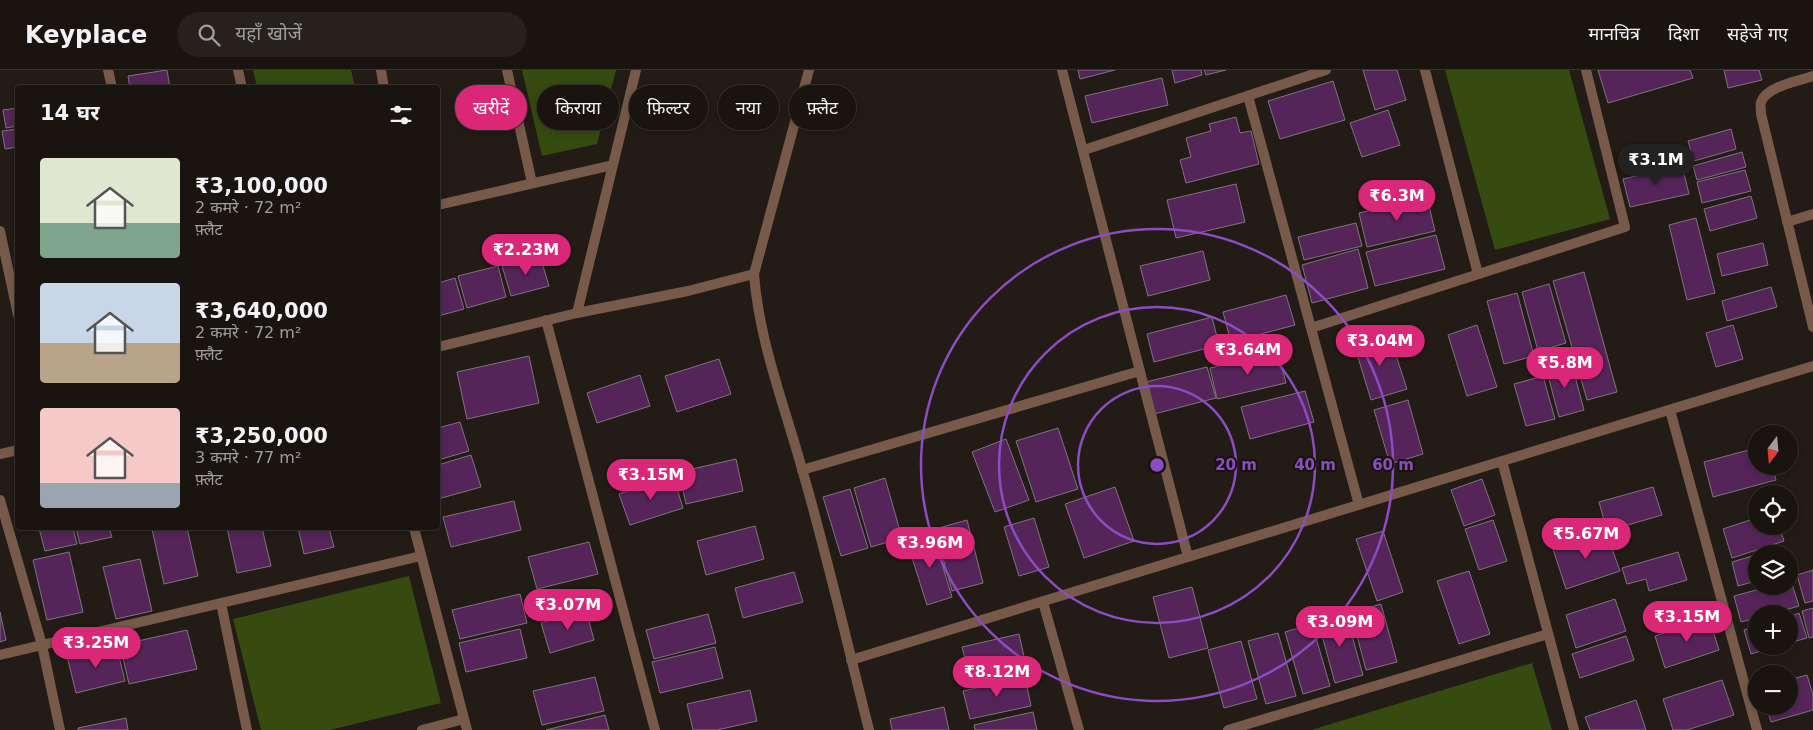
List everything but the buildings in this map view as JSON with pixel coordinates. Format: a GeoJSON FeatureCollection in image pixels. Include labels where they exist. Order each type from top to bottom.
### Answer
{"type":"FeatureCollection","features":[{"type":"Feature","properties":{"kind":"street"},"geometry":{"type":"LineString","coordinates":[[108,70],[111,85]]}},
{"type":"Feature","properties":{"kind":"street"},"geometry":{"type":"LineString","coordinates":[[238,70],[241,85]]}},
{"type":"Feature","properties":{"kind":"street"},"geometry":{"type":"LineString","coordinates":[[381,70],[384,85]]}},
{"type":"Feature","properties":{"kind":"street"},"geometry":{"type":"LineString","coordinates":[[507,70],[532,183]]}},
{"type":"Feature","properties":{"kind":"street"},"geometry":{"type":"LineString","coordinates":[[576,313],[636,70]]}},
{"type":"Feature","properties":{"kind":"street"},"geometry":{"type":"LineString","coordinates":[[808,70],[754,274],[757,305],[764,340],[802,470],[869,730]]}},
{"type":"Feature","properties":{"kind":"street"},"geometry":{"type":"LineString","coordinates":[[1062,70],[1188,557]]}},
{"type":"Feature","properties":{"kind":"street"},"geometry":{"type":"LineString","coordinates":[[1084,150],[1326,70]]}},
{"type":"Feature","properties":{"kind":"street"},"geometry":{"type":"LineString","coordinates":[[1424,70],[1478,274]]}},
{"type":"Feature","properties":{"kind":"street"},"geometry":{"type":"LineString","coordinates":[[1311,328],[1625,228],[1586,70]]}},
{"type":"Feature","properties":{"kind":"street"},"geometry":{"type":"LineString","coordinates":[[1813,76],[1768,92],[1761,102],[1761,114],[1813,327]]}},
{"type":"Feature","properties":{"kind":"street"},"geometry":{"type":"LineString","coordinates":[[1248,96],[1359,505]]}},
{"type":"Feature","properties":{"kind":"street"},"geometry":{"type":"LineString","coordinates":[[440,205],[613,165]]}},
{"type":"Feature","properties":{"kind":"street"},"geometry":{"type":"LineString","coordinates":[[1787,222],[1813,214]]}},
{"type":"Feature","properties":{"kind":"street"},"geometry":{"type":"LineString","coordinates":[[0,231],[15,301]]}},
{"type":"Feature","properties":{"kind":"street"},"geometry":{"type":"LineString","coordinates":[[440,346],[576,313],[688,291],[754,274]]}},
{"type":"Feature","properties":{"kind":"street"},"geometry":{"type":"LineString","coordinates":[[546,320],[655,730]]}},
{"type":"Feature","properties":{"kind":"street"},"geometry":{"type":"LineString","coordinates":[[851,660],[1813,366]]}},
{"type":"Feature","properties":{"kind":"street"},"geometry":{"type":"LineString","coordinates":[[802,470],[1140,371]]}},
{"type":"Feature","properties":{"kind":"street"},"geometry":{"type":"LineString","coordinates":[[1670,410],[1757,730]]}},
{"type":"Feature","properties":{"kind":"street"},"geometry":{"type":"LineString","coordinates":[[0,454],[15,451]]}},
{"type":"Feature","properties":{"kind":"street"},"geometry":{"type":"LineString","coordinates":[[1502,461],[1574,730]]}},
{"type":"Feature","properties":{"kind":"street"},"geometry":{"type":"LineString","coordinates":[[0,500],[42,645],[60,730]]}},
{"type":"Feature","properties":{"kind":"street"},"geometry":{"type":"LineString","coordinates":[[415,530],[467,730]]}},
{"type":"Feature","properties":{"kind":"street"},"geometry":{"type":"LineString","coordinates":[[0,655],[422,556]]}},
{"type":"Feature","properties":{"kind":"street"},"geometry":{"type":"LineString","coordinates":[[1042,602],[1079,730]]}},
{"type":"Feature","properties":{"kind":"street"},"geometry":{"type":"LineString","coordinates":[[220,603],[247,730]]}},
{"type":"Feature","properties":{"kind":"street"},"geometry":{"type":"LineString","coordinates":[[1228,730],[1261,725],[1548,634]]}},
{"type":"Feature","properties":{"kind":"street"},"geometry":{"type":"LineString","coordinates":[[422,730],[464,719]]}},
{"type":"Feature","properties":{"kind":"green space"},"geometry":{"type":"Polygon","coordinates":[[[253,70],[351,70],[355,85],[257,85],[253,70]]]}},
{"type":"Feature","properties":{"kind":"green space"},"geometry":{"type":"Polygon","coordinates":[[[522,70],[616,70],[612,85],[537,85],[537,130],[601,130],[597,144],[542,156],[522,70]]]}},
{"type":"Feature","properties":{"kind":"green space"},"geometry":{"type":"Polygon","coordinates":[[[1445,70],[1569,70],[1610,219],[1495,250],[1445,70]]]}},
{"type":"Feature","properties":{"kind":"green space"},"geometry":{"type":"Polygon","coordinates":[[[409,576],[441,703],[330,730],[261,730],[233,619],[409,576]]]}},
{"type":"Feature","properties":{"kind":"green space"},"geometry":{"type":"Polygon","coordinates":[[[1532,663],[1552,730],[1311,730],[1532,663]]]}}]}
